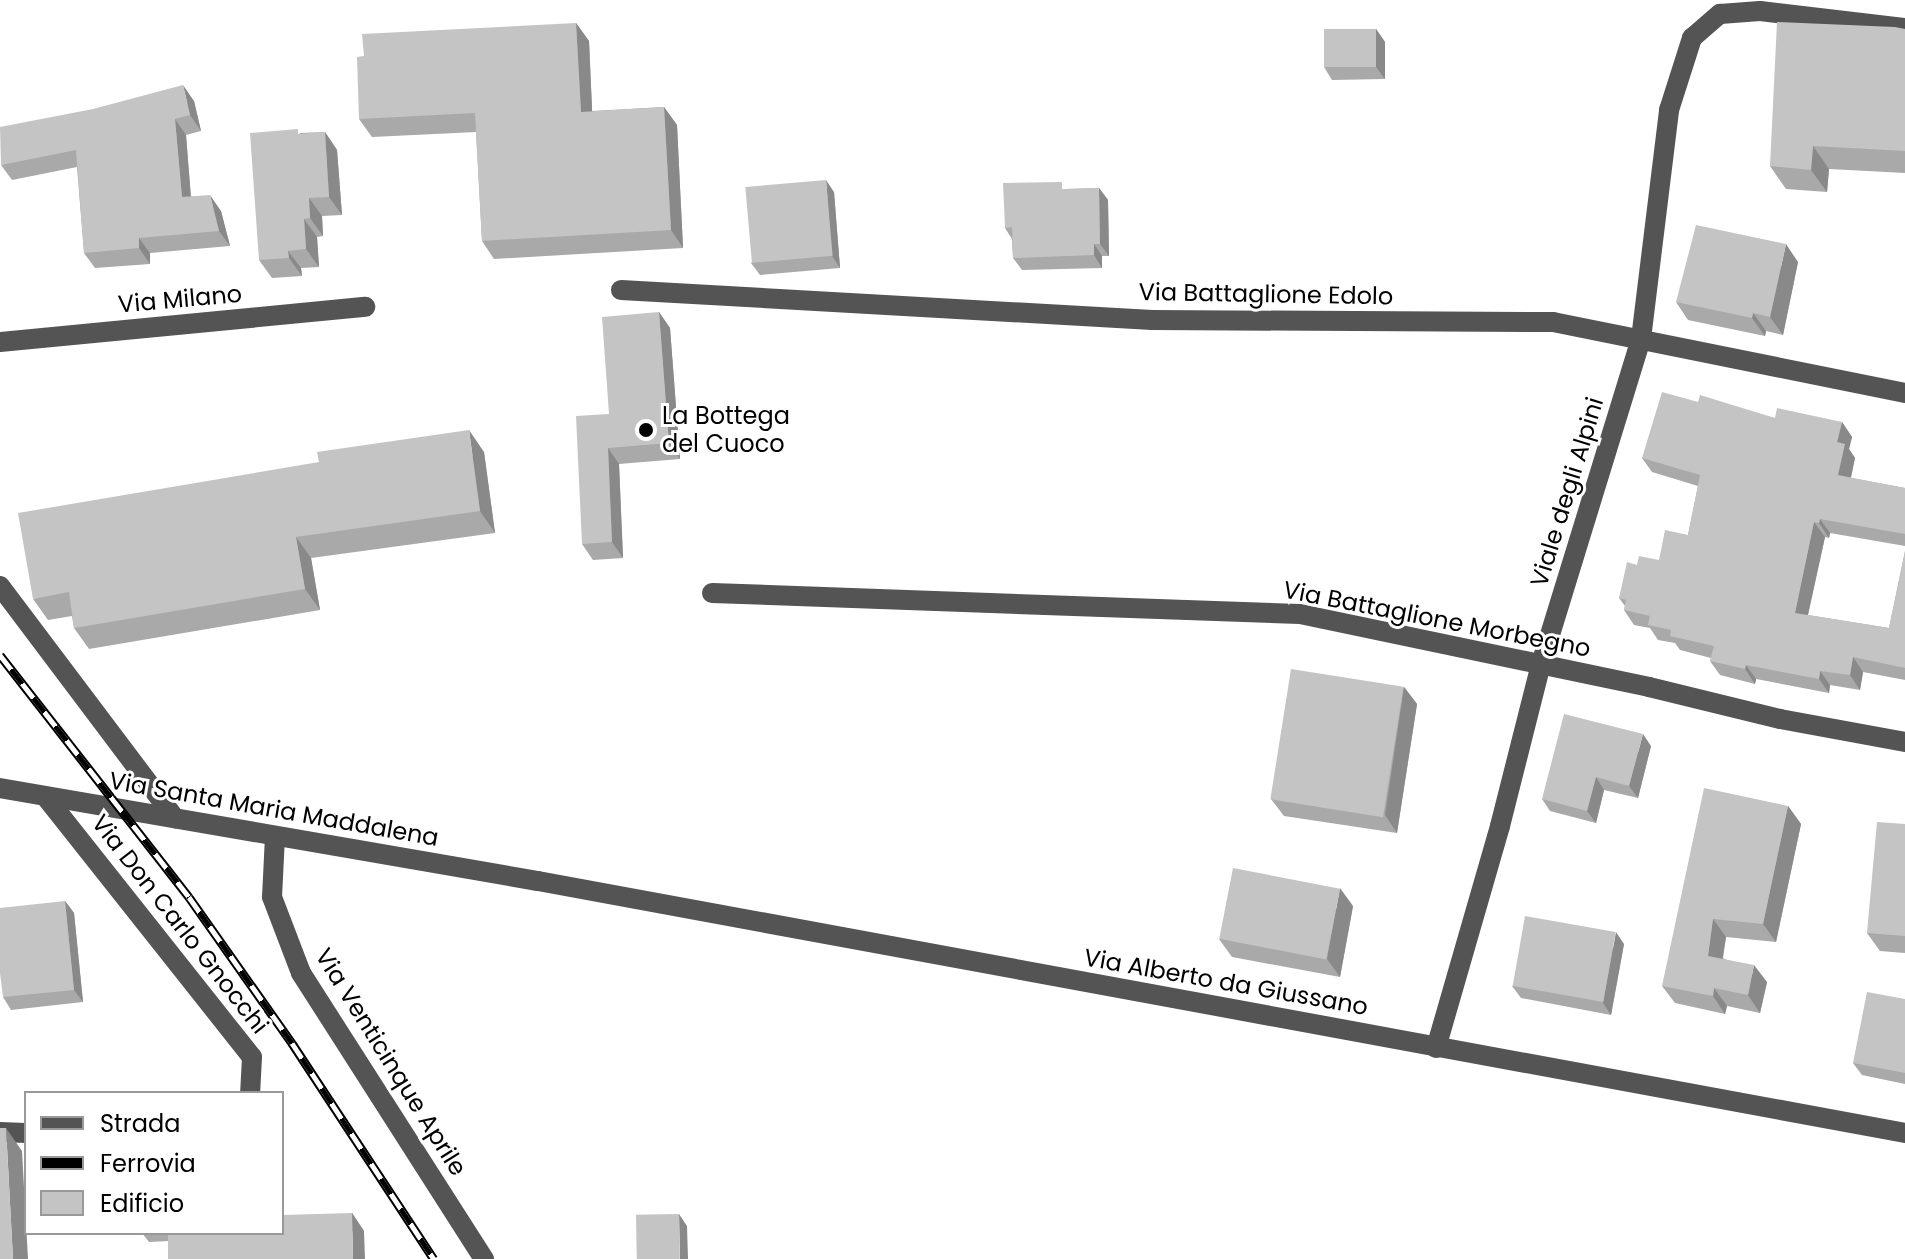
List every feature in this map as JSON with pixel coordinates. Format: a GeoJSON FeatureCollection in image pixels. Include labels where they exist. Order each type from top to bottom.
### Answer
{"type":"FeatureCollection","features":[{"type":"Feature","properties":{"kind":"street","name":"Viale degli Alpini"},"geometry":{"type":"LineString","coordinates":[[1436,1048],[1500,826],[1541,664],[1641,339],[1669,110],[1692,38],[1720,14],[1760,11],[1905,28]]}},
{"type":"Feature","properties":{"kind":"street","name":"Via Battaglione Edolo"},"geometry":{"type":"LineString","coordinates":[[621,290],[1152,320],[1553,322],[1905,393]]}},
{"type":"Feature","properties":{"kind":"street","name":"Via Milano"},"geometry":{"type":"LineString","coordinates":[[0,342],[365,307]]}},
{"type":"Feature","properties":{"kind":"street"},"geometry":{"type":"LineString","coordinates":[[0,586],[175,818]]}},
{"type":"Feature","properties":{"kind":"street","name":"Via Battaglione Morbegno"},"geometry":{"type":"LineString","coordinates":[[712,593],[1300,614],[1541,664],[1780,719],[1905,742]]}},
{"type":"Feature","properties":{"kind":"street","name":"Via Santa Maria Maddalena"},"geometry":{"type":"LineString","coordinates":[[0,788],[538,881]]}},
{"type":"Feature","properties":{"kind":"street","name":"Via Don Carlo Gnocchi"},"geometry":{"type":"LineString","coordinates":[[45,796],[252,1057],[250,1091]]}},
{"type":"Feature","properties":{"kind":"street","name":"Via Venticinque Aprile"},"geometry":{"type":"LineString","coordinates":[[275,836],[272,897],[301,973],[484,1259]]}},
{"type":"Feature","properties":{"kind":"street","name":"Via Alberto da Giussano"},"geometry":{"type":"LineString","coordinates":[[538,881],[1905,1133]]}},
{"type":"Feature","properties":{"kind":"street"},"geometry":{"type":"LineString","coordinates":[[0,1132],[24,1133]]}},
{"type":"Feature","properties":{"kind":"building"},"geometry":{"type":"Polygon","coordinates":[[[1777,22],[1905,29],[1905,151],[1813,146],[1811,170],[1770,166],[1777,22]]]}},
{"type":"Feature","properties":{"kind":"building"},"geometry":{"type":"Polygon","coordinates":[[[576,23],[581,112],[664,107],[671,230],[482,241],[475,113],[359,119],[357,57],[364,56],[362,34],[576,23]]]}},
{"type":"Feature","properties":{"kind":"building"},"geometry":{"type":"Polygon","coordinates":[[[1324,29],[1376,29],[1376,67],[1324,67],[1324,29]]]}},
{"type":"Feature","properties":{"kind":"building"},"geometry":{"type":"Polygon","coordinates":[[[183,85],[190,115],[175,119],[182,197],[210,195],[219,231],[139,238],[139,248],[84,253],[76,150],[1,165],[0,127],[93,109],[183,85]]]}},
{"type":"Feature","properties":{"kind":"building"},"geometry":{"type":"Polygon","coordinates":[[[298,129],[298,134],[325,132],[329,197],[309,198],[310,218],[304,219],[306,249],[288,251],[289,258],[259,260],[250,133],[298,129]]]}},
{"type":"Feature","properties":{"kind":"building"},"geometry":{"type":"Polygon","coordinates":[[[826,180],[833,256],[752,263],[745,187],[826,180]]]}},
{"type":"Feature","properties":{"kind":"building"},"geometry":{"type":"Polygon","coordinates":[[[1062,182],[1062,189],[1099,188],[1100,244],[1094,244],[1094,255],[1013,258],[1012,227],[1005,228],[1003,183],[1062,182]]]}},
{"type":"Feature","properties":{"kind":"building"},"geometry":{"type":"Polygon","coordinates":[[[1696,225],[1786,244],[1770,317],[1753,313],[1752,318],[1676,302],[1696,225]]]}},
{"type":"Feature","properties":{"kind":"building"},"geometry":{"type":"Polygon","coordinates":[[[659,312],[669,443],[608,448],[612,542],[582,544],[576,416],[609,414],[602,317],[659,312]]]}},
{"type":"Feature","properties":{"kind":"building"},"geometry":{"type":"Polygon","coordinates":[[[1662,392],[1698,402],[1700,395],[1775,418],[1777,408],[1842,422],[1837,442],[1845,444],[1838,475],[1905,488],[1905,534],[1820,519],[1819,523],[1814,522],[1795,613],[1889,628],[1905,551],[1905,668],[1853,657],[1850,675],[1820,671],[1819,679],[1746,665],[1745,669],[1710,661],[1714,646],[1670,636],[1671,630],[1648,625],[1650,616],[1624,610],[1626,600],[1619,598],[1627,562],[1637,565],[1639,556],[1659,560],[1665,530],[1688,535],[1700,475],[1642,458],[1662,392]]]}},
{"type":"Feature","properties":{"kind":"building"},"geometry":{"type":"Polygon","coordinates":[[[469,430],[480,511],[296,537],[305,589],[74,628],[69,592],[33,599],[18,513],[319,462],[317,452],[469,430]]]}},
{"type":"Feature","properties":{"kind":"building"},"geometry":{"type":"Polygon","coordinates":[[[1291,669],[1404,687],[1383,817],[1270,799],[1291,669]]]}},
{"type":"Feature","properties":{"kind":"building"},"geometry":{"type":"Polygon","coordinates":[[[1564,714],[1643,734],[1629,786],[1596,777],[1587,811],[1542,799],[1564,714]]]}},
{"type":"Feature","properties":{"kind":"building"},"geometry":{"type":"Polygon","coordinates":[[[1704,788],[1788,806],[1763,924],[1713,919],[1708,956],[1754,965],[1748,995],[1714,988],[1713,996],[1662,986],[1704,788]]]}},
{"type":"Feature","properties":{"kind":"building"},"geometry":{"type":"Polygon","coordinates":[[[1877,822],[1905,824],[1905,936],[1867,933],[1877,822]]]}},
{"type":"Feature","properties":{"kind":"building"},"geometry":{"type":"Polygon","coordinates":[[[1233,868],[1340,889],[1326,959],[1219,939],[1233,868]]]}},
{"type":"Feature","properties":{"kind":"building"},"geometry":{"type":"Polygon","coordinates":[[[65,901],[74,990],[3,997],[0,908],[65,901]]]}},
{"type":"Feature","properties":{"kind":"building"},"geometry":{"type":"Polygon","coordinates":[[[1525,916],[1616,932],[1603,1002],[1513,986],[1525,916]]]}},
{"type":"Feature","properties":{"kind":"building"},"geometry":{"type":"Polygon","coordinates":[[[1867,992],[1905,999],[1905,1073],[1853,1063],[1867,992]]]}},
{"type":"Feature","properties":{"kind":"building"},"geometry":{"type":"Polygon","coordinates":[[[0,1128],[6,1128],[13,1259],[0,1259],[0,1128]]]}},
{"type":"Feature","properties":{"kind":"building"},"geometry":{"type":"Polygon","coordinates":[[[352,1213],[353,1259],[168,1259],[168,1235],[284,1235],[284,1215],[352,1213]]]}},
{"type":"Feature","properties":{"kind":"building"},"geometry":{"type":"Polygon","coordinates":[[[679,1214],[680,1259],[637,1259],[636,1215],[679,1214]]]}},
{"type":"Feature","properties":{"kind":"railway"},"geometry":{"type":"LineString","coordinates":[[0,655],[189,897],[292,1043],[434,1259]]}},
{"type":"Feature","properties":{"kind":"place","name":"La Bottega del Cuoco"},"geometry":{"type":"Point","coordinates":[646,430]}}]}
